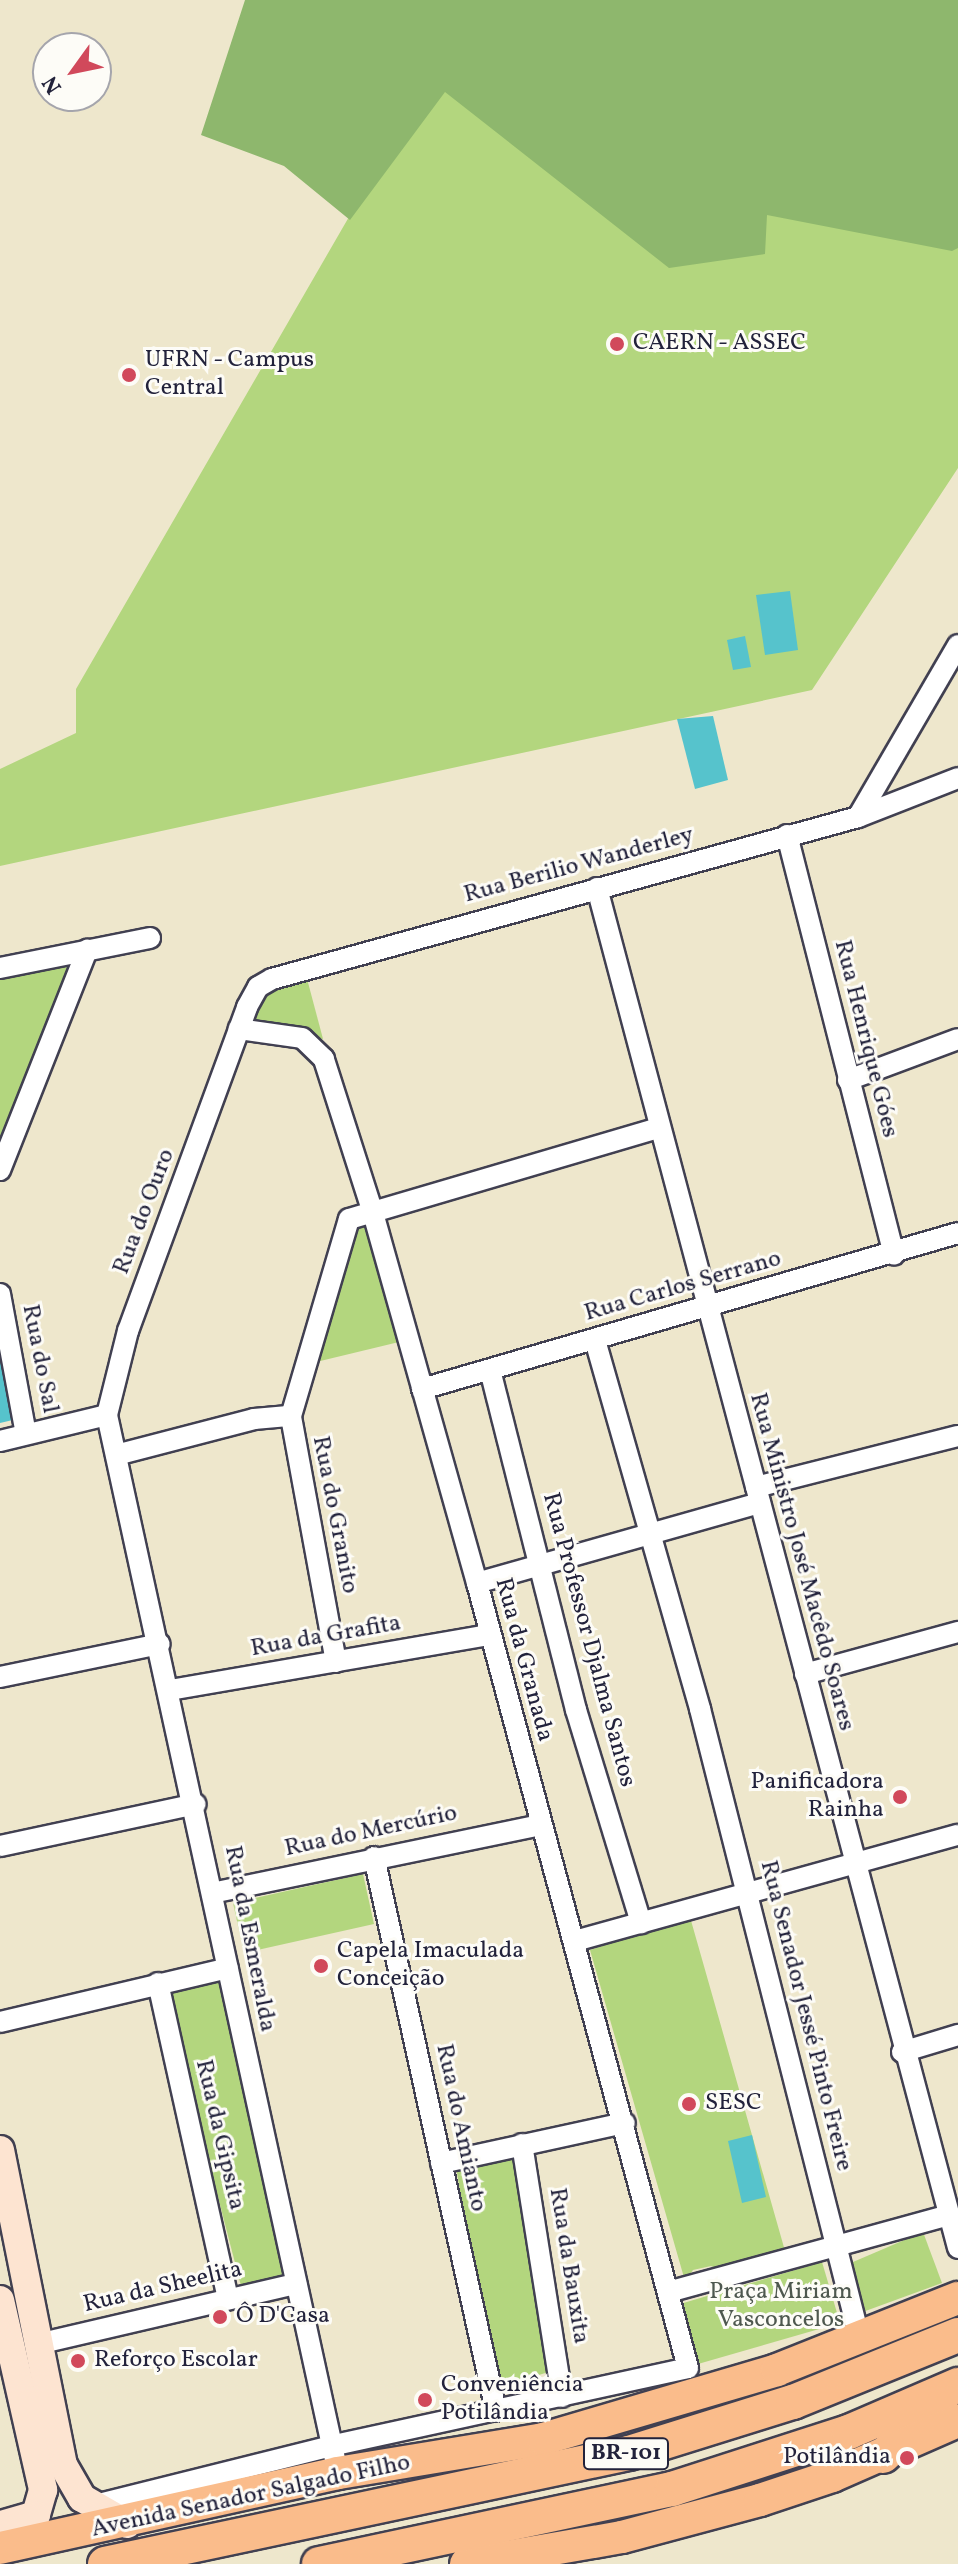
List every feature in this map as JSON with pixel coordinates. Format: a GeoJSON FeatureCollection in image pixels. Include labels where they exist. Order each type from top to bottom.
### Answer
{"type":"FeatureCollection","features":[{"type":"Feature","properties":{"kind":"highway","name":"Avenida Senador Salgado Filho"},"geometry":{"type":"LineString","coordinates":[[105,2564],[629,2453],[793,2402],[958,2335]]}},
{"type":"Feature","properties":{"kind":"highway"},"geometry":{"type":"LineString","coordinates":[[883,2456],[957,2386]]}},
{"type":"Feature","properties":{"kind":"highway","name":"BR-101"},"geometry":{"type":"LineString","coordinates":[[319,2564],[672,2489],[836,2437],[957,2386]]}},
{"type":"Feature","properties":{"kind":"main road"},"geometry":{"type":"LineString","coordinates":[[0,2150],[42,2343],[63,2465],[91,2506],[127,2524]]}},
{"type":"Feature","properties":{"kind":"main road","name":"Avenida Senador Salgado Filho"},"geometry":{"type":"LineString","coordinates":[[0,2548],[127,2524],[337,2459],[543,2439],[777,2370],[952,2297]]}},
{"type":"Feature","properties":{"kind":"main road"},"geometry":{"type":"LineString","coordinates":[[0,2300],[5,2349],[42,2474],[42,2502],[32,2518],[0,2525]]}},
{"type":"Feature","properties":{"kind":"main road"},"geometry":{"type":"LineString","coordinates":[[466,2564],[687,2520],[883,2456],[958,2421]]}},
{"type":"Feature","properties":{"kind":"street"},"geometry":{"type":"LineString","coordinates":[[858,817],[958,645]]}},
{"type":"Feature","properties":{"kind":"street","name":"Rua Berilio Wanderley"},"geometry":{"type":"LineString","coordinates":[[239,1029],[252,995],[272,979],[858,817],[958,778]]}},
{"type":"Feature","properties":{"kind":"street","name":"Rua Henrique Góes"},"geometry":{"type":"LineString","coordinates":[[787,835],[894,1255]]}},
{"type":"Feature","properties":{"kind":"street","name":"Rua Ministro José Macêdo Soares"},"geometry":{"type":"LineString","coordinates":[[597,888],[902,2052],[958,2248]]}},
{"type":"Feature","properties":{"kind":"street"},"geometry":{"type":"LineString","coordinates":[[0,968],[150,938]]}},
{"type":"Feature","properties":{"kind":"street"},"geometry":{"type":"LineString","coordinates":[[0,1170],[87,950]]}},
{"type":"Feature","properties":{"kind":"street","name":"Rua da Granada"},"geometry":{"type":"LineString","coordinates":[[239,1029],[298,1037],[319,1049],[373,1213],[477,1583],[625,2123],[688,2368]]}},
{"type":"Feature","properties":{"kind":"street","name":"Rua do Ouro"},"geometry":{"type":"LineString","coordinates":[[107,1415],[128,1331],[239,1029]]}},
{"type":"Feature","properties":{"kind":"street"},"geometry":{"type":"LineString","coordinates":[[848,1080],[958,1039]]}},
{"type":"Feature","properties":{"kind":"street"},"geometry":{"type":"LineString","coordinates":[[373,1213],[659,1128]]}},
{"type":"Feature","properties":{"kind":"street","name":"Rua do Granito"},"geometry":{"type":"LineString","coordinates":[[336,1662],[291,1416],[349,1219],[373,1213]]}},
{"type":"Feature","properties":{"kind":"street","name":"Rua Carlos Serrano"},"geometry":{"type":"LineString","coordinates":[[422,1389],[705,1305],[894,1255],[958,1233]]}},
{"type":"Feature","properties":{"kind":"street","name":"Rua do Sal"},"geometry":{"type":"LineString","coordinates":[[0,1294],[4,1332],[26,1434]]}},
{"type":"Feature","properties":{"kind":"street","name":"Rua Senador Jessé Pinto Freire"},"geometry":{"type":"LineString","coordinates":[[595,1340],[651,1535],[746,1893],[859,2336]]}},
{"type":"Feature","properties":{"kind":"street","name":"Rua Professor Djalma Santos"},"geometry":{"type":"LineString","coordinates":[[490,1370],[576,1710],[641,1923]]}},
{"type":"Feature","properties":{"kind":"street"},"geometry":{"type":"LineString","coordinates":[[0,1441],[107,1415]]}},
{"type":"Feature","properties":{"kind":"street","name":"Rua da Esmeralda"},"geometry":{"type":"LineString","coordinates":[[107,1415],[196,1804],[212,1893],[296,2284],[337,2459]]}},
{"type":"Feature","properties":{"kind":"street"},"geometry":{"type":"LineString","coordinates":[[116,1455],[254,1419],[291,1416]]}},
{"type":"Feature","properties":{"kind":"street"},"geometry":{"type":"LineString","coordinates":[[477,1583],[651,1535],[758,1495],[958,1436]]}},
{"type":"Feature","properties":{"kind":"street"},"geometry":{"type":"LineString","coordinates":[[805,1674],[958,1632]]}},
{"type":"Feature","properties":{"kind":"street","name":"Rua da Grafita"},"geometry":{"type":"LineString","coordinates":[[170,1690],[489,1635]]}},
{"type":"Feature","properties":{"kind":"street"},"geometry":{"type":"LineString","coordinates":[[0,1677],[160,1644]]}},
{"type":"Feature","properties":{"kind":"street"},"geometry":{"type":"LineString","coordinates":[[0,1846],[196,1804]]}},
{"type":"Feature","properties":{"kind":"street","name":"Rua do Mercúrio"},"geometry":{"type":"LineString","coordinates":[[212,1893],[374,1857],[541,1825]]}},
{"type":"Feature","properties":{"kind":"street"},"geometry":{"type":"LineString","coordinates":[[575,1941],[958,1835]]}},
{"type":"Feature","properties":{"kind":"street","name":"Rua do Amianto"},"geometry":{"type":"LineString","coordinates":[[374,1857],[496,2411]]}},
{"type":"Feature","properties":{"kind":"street"},"geometry":{"type":"LineString","coordinates":[[0,2022],[228,1968]]}},
{"type":"Feature","properties":{"kind":"street","name":"Rua da Gipsita"},"geometry":{"type":"LineString","coordinates":[[158,1983],[228,2298]]}},
{"type":"Feature","properties":{"kind":"street"},"geometry":{"type":"LineString","coordinates":[[902,2052],[958,2035]]}},
{"type":"Feature","properties":{"kind":"street"},"geometry":{"type":"LineString","coordinates":[[441,2163],[625,2123]]}},
{"type":"Feature","properties":{"kind":"street","name":"Rua da Bauxita"},"geometry":{"type":"LineString","coordinates":[[522,2144],[562,2397]]}},
{"type":"Feature","properties":{"kind":"street"},"geometry":{"type":"LineString","coordinates":[[668,2292],[838,2248],[949,2215]]}},
{"type":"Feature","properties":{"kind":"street","name":"Rua da Sheelita"},"geometry":{"type":"LineString","coordinates":[[42,2343],[296,2284]]}},
{"type":"Feature","properties":{"kind":"street","name":"Avenida Senador Salgado Filho"},"geometry":{"type":"LineString","coordinates":[[91,2506],[337,2459],[496,2411],[688,2368]]}},
{"type":"Feature","properties":{"kind":"green space"},"geometry":{"type":"Polygon","coordinates":[[[245,0],[958,0],[958,248],[952,251],[767,215],[765,254],[669,268],[445,92],[350,220],[284,166],[201,135],[245,0]]]}},
{"type":"Feature","properties":{"kind":"green space","name":"CAERN - ASSEC"},"geometry":{"type":"Polygon","coordinates":[[[405,0],[958,0],[958,468],[812,690],[0,866],[0,769],[76,733],[76,689],[416,101],[405,0]]]}},
{"type":"Feature","properties":{"kind":"green space"},"geometry":{"type":"Polygon","coordinates":[[[79,959],[0,1142],[0,979],[79,959]]]}},
{"type":"Feature","properties":{"kind":"green space"},"geometry":{"type":"Polygon","coordinates":[[[306,975],[323,1039],[252,1023],[271,988],[306,975]]]}},
{"type":"Feature","properties":{"kind":"green space"},"geometry":{"type":"Polygon","coordinates":[[[364,1222],[399,1342],[312,1363],[355,1224],[364,1222]]]}},
{"type":"Feature","properties":{"kind":"green space"},"geometry":{"type":"Polygon","coordinates":[[[363,1874],[374,1924],[244,1953],[233,1903],[363,1874]]]}},
{"type":"Feature","properties":{"kind":"green space","name":"SESC"},"geometry":{"type":"Polygon","coordinates":[[[690,1917],[787,2258],[726,2273],[711,2266],[693,2270],[685,2281],[590,1950],[690,1917]]]}},
{"type":"Feature","properties":{"kind":"green space"},"geometry":{"type":"Polygon","coordinates":[[[225,1970],[288,2277],[241,2286],[165,1992],[225,1970]]]}},
{"type":"Feature","properties":{"kind":"green space"},"geometry":{"type":"Polygon","coordinates":[[[516,2151],[552,2371],[499,2387],[473,2279],[456,2166],[516,2151]]]}},
{"type":"Feature","properties":{"kind":"green space"},"geometry":{"type":"Polygon","coordinates":[[[923,2232],[942,2283],[860,2313],[846,2265],[923,2232]]]}},
{"type":"Feature","properties":{"kind":"green space","name":"Praça Miriam Vasconcelos"},"geometry":{"type":"Polygon","coordinates":[[[822,2262],[840,2323],[698,2364],[680,2304],[822,2262]]]}},
{"type":"Feature","properties":{"kind":"water"},"geometry":{"type":"Polygon","coordinates":[[[790,591],[798,650],[765,655],[756,595],[790,591]]]}},
{"type":"Feature","properties":{"kind":"water"},"geometry":{"type":"Polygon","coordinates":[[[745,636],[751,667],[733,670],[727,640],[745,636]]]}},
{"type":"Feature","properties":{"kind":"water"},"geometry":{"type":"Polygon","coordinates":[[[713,716],[728,780],[695,789],[677,719],[713,716]]]}},
{"type":"Feature","properties":{"kind":"water"},"geometry":{"type":"Polygon","coordinates":[[[0,1340],[17,1419],[0,1423],[0,1340]]]}},
{"type":"Feature","properties":{"kind":"water"},"geometry":{"type":"Polygon","coordinates":[[[752,2135],[766,2197],[742,2203],[728,2141],[752,2135]]]}},
{"type":"Feature","properties":{"kind":"place","name":"CAERN - ASSEC"},"geometry":{"type":"Point","coordinates":[617,344]}},
{"type":"Feature","properties":{"kind":"place","name":"UFRN - Campus Central"},"geometry":{"type":"Point","coordinates":[129,375]}},
{"type":"Feature","properties":{"kind":"place","name":"Panificadora Rainha"},"geometry":{"type":"Point","coordinates":[900,1797]}},
{"type":"Feature","properties":{"kind":"place","name":"Capela Imaculada Conceição"},"geometry":{"type":"Point","coordinates":[321,1966]}},
{"type":"Feature","properties":{"kind":"place","name":"SESC"},"geometry":{"type":"Point","coordinates":[689,2104]}},
{"type":"Feature","properties":{"kind":"place","name":"Ô D'Casa"},"geometry":{"type":"Point","coordinates":[220,2317]}},
{"type":"Feature","properties":{"kind":"place","name":"Reforço Escolar"},"geometry":{"type":"Point","coordinates":[78,2361]}},
{"type":"Feature","properties":{"kind":"place","name":"Conveniência Potilândia"},"geometry":{"type":"Point","coordinates":[425,2400]}},
{"type":"Feature","properties":{"kind":"place","name":"Potilândia"},"geometry":{"type":"Point","coordinates":[907,2458]}}]}
